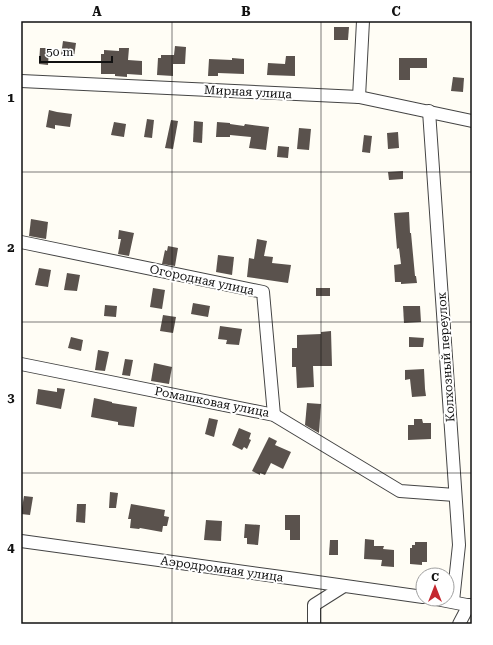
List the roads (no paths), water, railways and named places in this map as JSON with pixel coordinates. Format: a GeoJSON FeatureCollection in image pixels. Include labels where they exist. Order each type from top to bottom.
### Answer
{"type":"FeatureCollection","features":[{"type":"Feature","properties":{"kind":"street"},"geometry":{"type":"LineString","coordinates":[[359,97],[363,21]]}},
{"type":"Feature","properties":{"kind":"street","name":"Мирная улица"},"geometry":{"type":"LineString","coordinates":[[21,81],[359,97],[472,121]]}},
{"type":"Feature","properties":{"kind":"street","name":"Колхозный переулок"},"geometry":{"type":"LineString","coordinates":[[428,111],[459,545],[455,583]]}},
{"type":"Feature","properties":{"kind":"street","name":"Огородная улица"},"geometry":{"type":"LineString","coordinates":[[21,242],[263,292],[274,415]]}},
{"type":"Feature","properties":{"kind":"street","name":"Ромашковая улица"},"geometry":{"type":"LineString","coordinates":[[21,364],[274,415],[400,491],[456,494]]}},
{"type":"Feature","properties":{"kind":"street","name":"Аэродромная улица"},"geometry":{"type":"LineString","coordinates":[[21,541],[415,596]]}},
{"type":"Feature","properties":{"kind":"street"},"geometry":{"type":"LineString","coordinates":[[314,624],[314,605],[344,586]]}},
{"type":"Feature","properties":{"kind":"street"},"geometry":{"type":"LineString","coordinates":[[455,602],[470,605],[459,624]]}}]}
